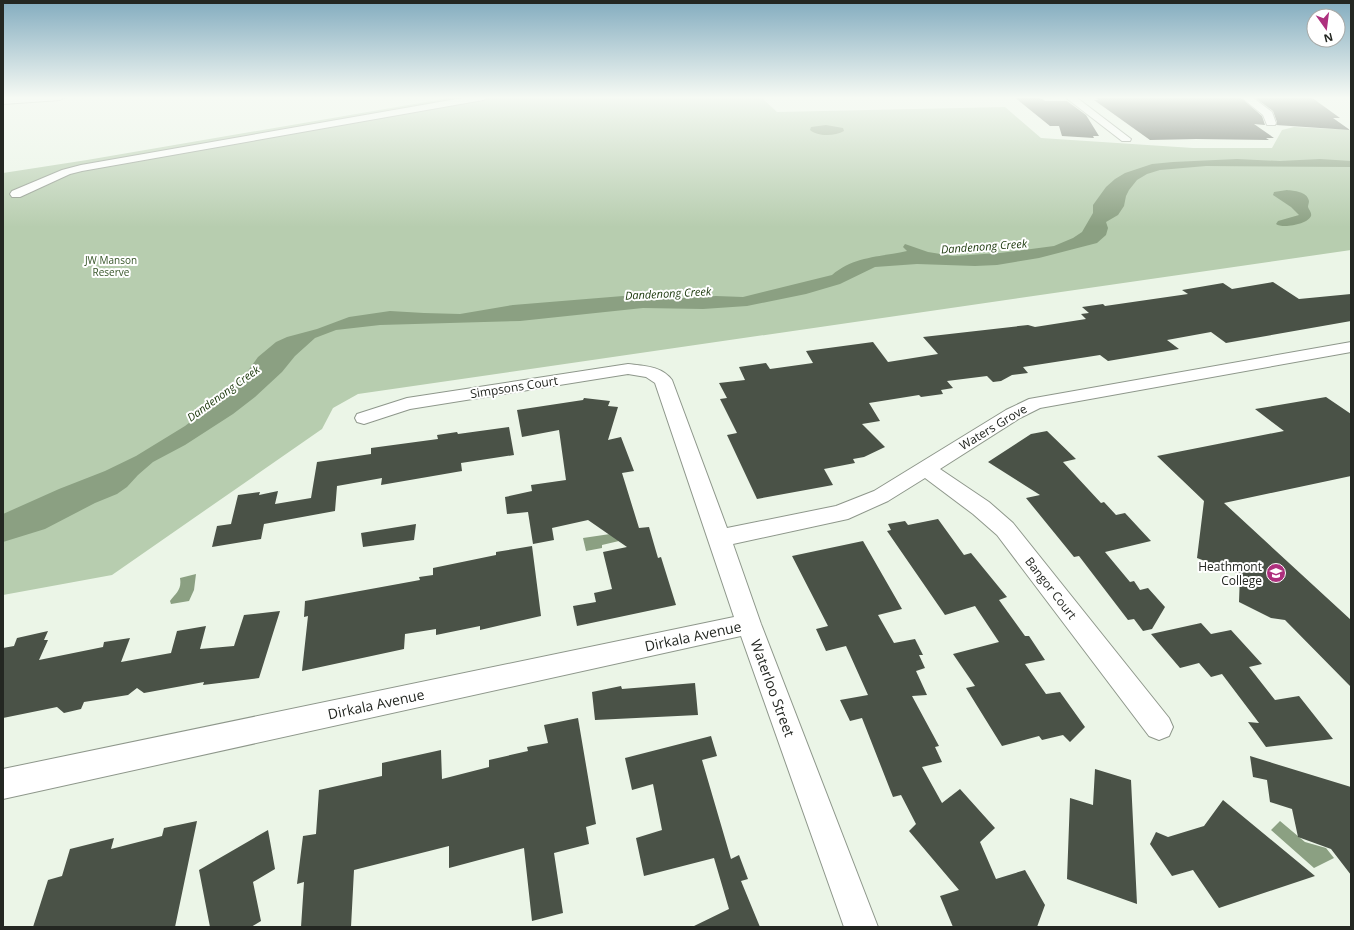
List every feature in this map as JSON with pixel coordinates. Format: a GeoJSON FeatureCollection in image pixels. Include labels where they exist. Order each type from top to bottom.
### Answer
{"type":"FeatureCollection","features":[{"type":"Feature","properties":{"kind":"street"},"geometry":{"type":"LineString","coordinates":[[16,194],[66,172],[81,168],[237,140]]}},
{"type":"Feature","properties":{"kind":"street","name":"Waters Grove"},"geometry":{"type":"LineString","coordinates":[[720,538],[840,513],[881,496],[1013,414],[1035,402],[1351,347]]}},
{"type":"Feature","properties":{"kind":"street","name":"Simpsons Court"},"geometry":{"type":"LineString","coordinates":[[364,418],[407,404],[628,369],[651,372],[663,380]]}},
{"type":"Feature","properties":{"kind":"street","name":"Waterloo Street"},"geometry":{"type":"LineString","coordinates":[[663,380],[720,538],[749,624],[861,927]]}},
{"type":"Feature","properties":{"kind":"street","name":"Bangor Court"},"geometry":{"type":"LineString","coordinates":[[925,468],[981,508],[1004,529],[1159,727]]}},
{"type":"Feature","properties":{"kind":"street","name":"Dirkala Avenue"},"geometry":{"type":"LineString","coordinates":[[3,784],[749,624]]}},
{"type":"Feature","properties":{"kind":"green space","name":"JW Manson Reserve"},"geometry":{"type":"Polygon","coordinates":[[[201,140],[1077,140],[1193,148],[1272,148],[1276,140],[1351,140],[1351,250],[358,394],[333,408],[322,429],[112,575],[3,595],[3,173],[201,140]]]}},
{"type":"Feature","properties":{"kind":"shaded area"},"geometry":{"type":"Polygon","coordinates":[[[1237,159],[1280,161],[1320,159],[1351,161],[1351,167],[1206,166],[1160,170],[1147,174],[1137,180],[1129,190],[1124,206],[1118,215],[1106,222],[1108,228],[1106,235],[1097,243],[1039,258],[997,265],[975,266],[917,264],[875,267],[840,284],[806,294],[747,306],[703,309],[643,308],[520,321],[380,325],[336,330],[315,338],[255,397],[233,414],[185,445],[153,462],[127,487],[117,494],[95,503],[45,529],[3,542],[3,514],[59,489],[105,471],[136,456],[185,426],[237,386],[258,357],[276,342],[349,317],[390,311],[460,314],[513,305],[623,296],[667,299],[716,296],[743,297],[832,275],[849,264],[868,258],[907,251],[903,247],[905,244],[928,252],[953,256],[1000,253],[1054,246],[1073,238],[1082,232],[1093,213],[1093,205],[1106,187],[1125,173],[1152,164],[1237,159]]]}},
{"type":"Feature","properties":{"kind":"shaded area"},"geometry":{"type":"Polygon","coordinates":[[[1287,190],[1300,192],[1306,195],[1309,201],[1308,207],[1311,213],[1309,219],[1289,226],[1276,224],[1278,221],[1299,215],[1291,207],[1273,195],[1274,192],[1287,190]]]}},
{"type":"Feature","properties":{"kind":"shaded area"},"geometry":{"type":"Polygon","coordinates":[[[617,533],[619,541],[602,545],[602,548],[586,551],[583,538],[617,533]]]}},
{"type":"Feature","properties":{"kind":"shaded area"},"geometry":{"type":"Polygon","coordinates":[[[196,574],[194,590],[189,601],[171,604],[170,601],[180,586],[180,578],[196,574]]]}},
{"type":"Feature","properties":{"kind":"shaded area"},"geometry":{"type":"Polygon","coordinates":[[[1280,821],[1305,842],[1326,848],[1334,858],[1314,868],[1271,830],[1280,821]]]}},
{"type":"Feature","properties":{"kind":"building"},"geometry":{"type":"Polygon","coordinates":[[[1273,282],[1299,299],[1351,294],[1351,321],[1226,343],[1211,332],[1167,340],[1179,349],[1108,361],[1100,355],[1023,367],[1028,373],[1012,375],[1001,381],[993,382],[987,376],[947,381],[953,388],[941,390],[943,394],[921,397],[919,395],[869,403],[880,421],[862,424],[885,447],[864,457],[853,459],[855,463],[824,469],[833,485],[757,499],[727,435],[737,433],[720,399],[727,398],[719,383],[745,380],[739,367],[766,363],[770,369],[813,363],[806,351],[873,342],[888,362],[938,354],[923,337],[1028,325],[1035,327],[1086,319],[1081,314],[1089,313],[1082,307],[1103,304],[1105,306],[1188,294],[1182,290],[1223,283],[1232,289],[1273,282]]]}},
{"type":"Feature","properties":{"kind":"building"},"geometry":{"type":"Polygon","coordinates":[[[1326,397],[1351,414],[1351,476],[1224,503],[1351,620],[1351,687],[1285,620],[1271,618],[1239,602],[1240,574],[1197,558],[1204,501],[1157,456],[1284,431],[1255,409],[1326,397]]]}},
{"type":"Feature","properties":{"kind":"building"},"geometry":{"type":"Polygon","coordinates":[[[584,398],[610,401],[608,406],[618,407],[608,440],[621,437],[634,471],[622,473],[639,528],[649,527],[658,558],[661,557],[676,605],[577,626],[573,606],[596,602],[594,593],[612,589],[603,552],[627,547],[588,520],[552,528],[554,540],[533,544],[528,512],[507,514],[505,497],[532,491],[531,485],[566,480],[559,430],[522,437],[517,410],[583,400],[584,398]]]}},
{"type":"Feature","properties":{"kind":"building"},"geometry":{"type":"Polygon","coordinates":[[[509,427],[514,455],[461,463],[462,471],[381,485],[382,478],[337,486],[335,511],[264,524],[261,539],[212,547],[217,526],[231,524],[238,495],[260,492],[259,495],[278,491],[275,504],[311,498],[317,462],[371,454],[371,448],[438,439],[437,435],[457,432],[458,434],[509,427]]]}},
{"type":"Feature","properties":{"kind":"building"},"geometry":{"type":"Polygon","coordinates":[[[1047,431],[1076,459],[1063,462],[1101,503],[1104,502],[1116,515],[1125,513],[1151,541],[1105,552],[1130,582],[1134,581],[1140,590],[1148,588],[1165,607],[1152,629],[1143,631],[1134,619],[1128,620],[1079,556],[1074,557],[1026,498],[1040,495],[988,462],[1031,434],[1047,431]]]}},
{"type":"Feature","properties":{"kind":"building"},"geometry":{"type":"Polygon","coordinates":[[[938,519],[964,555],[971,553],[1007,597],[999,600],[1025,636],[1029,636],[1045,660],[1025,664],[1046,694],[1060,692],[1085,727],[1070,742],[1063,735],[1042,740],[1039,736],[1002,746],[966,688],[975,686],[953,654],[999,642],[975,606],[945,615],[887,531],[891,530],[888,524],[905,521],[908,525],[938,519]]]}},
{"type":"Feature","properties":{"kind":"building"},"geometry":{"type":"Polygon","coordinates":[[[416,524],[414,540],[363,547],[361,533],[416,524]]]}},
{"type":"Feature","properties":{"kind":"building"},"geometry":{"type":"Polygon","coordinates":[[[863,541],[902,609],[878,615],[894,643],[915,639],[923,655],[919,655],[925,668],[916,671],[927,695],[912,696],[939,746],[935,747],[942,762],[922,767],[942,803],[960,789],[995,828],[980,842],[996,879],[1025,870],[1045,905],[1037,927],[953,927],[940,896],[959,890],[909,831],[916,824],[901,795],[893,797],[862,718],[850,721],[840,700],[868,695],[846,646],[826,651],[816,629],[828,626],[792,556],[863,541]]]}},
{"type":"Feature","properties":{"kind":"building"},"geometry":{"type":"Polygon","coordinates":[[[532,546],[541,616],[480,630],[480,626],[436,635],[436,629],[405,634],[404,649],[302,671],[308,616],[304,617],[305,601],[420,580],[419,577],[433,575],[433,568],[496,555],[496,552],[532,546]]]}},
{"type":"Feature","properties":{"kind":"building"},"geometry":{"type":"Polygon","coordinates":[[[280,611],[259,678],[203,685],[204,682],[144,693],[137,688],[128,695],[84,702],[81,709],[64,713],[57,707],[3,718],[3,648],[14,646],[17,638],[48,631],[44,640],[48,640],[39,660],[103,647],[104,642],[130,638],[121,662],[171,653],[177,631],[206,626],[200,649],[234,646],[244,615],[280,611]]]}},
{"type":"Feature","properties":{"kind":"building"},"geometry":{"type":"Polygon","coordinates":[[[1201,623],[1211,634],[1231,630],[1262,664],[1249,667],[1275,700],[1299,696],[1333,739],[1266,747],[1248,722],[1259,723],[1222,674],[1211,677],[1199,663],[1180,668],[1151,634],[1201,623]]]}},
{"type":"Feature","properties":{"kind":"building"},"geometry":{"type":"Polygon","coordinates":[[[695,683],[698,715],[595,720],[592,692],[621,686],[622,689],[695,683]]]}},
{"type":"Feature","properties":{"kind":"building"},"geometry":{"type":"Polygon","coordinates":[[[578,718],[596,824],[586,827],[589,844],[554,853],[563,913],[532,921],[524,848],[449,868],[449,846],[354,870],[351,927],[301,927],[304,882],[297,884],[303,836],[316,834],[319,790],[382,776],[382,763],[441,750],[442,779],[489,767],[489,760],[528,751],[527,747],[548,743],[544,725],[578,718]]]}},
{"type":"Feature","properties":{"kind":"building"},"geometry":{"type":"Polygon","coordinates":[[[711,736],[717,756],[702,760],[731,859],[739,855],[748,879],[741,881],[760,927],[692,927],[729,909],[714,858],[644,876],[636,838],[662,830],[653,784],[632,790],[625,758],[711,736]]]}},
{"type":"Feature","properties":{"kind":"building"},"geometry":{"type":"Polygon","coordinates":[[[1250,756],[1351,787],[1351,875],[1331,849],[1298,837],[1292,809],[1270,802],[1267,780],[1253,777],[1250,756]]]}},
{"type":"Feature","properties":{"kind":"building"},"geometry":{"type":"Polygon","coordinates":[[[1095,769],[1131,780],[1137,904],[1067,879],[1070,798],[1093,805],[1095,769]]]}},
{"type":"Feature","properties":{"kind":"building"},"geometry":{"type":"Polygon","coordinates":[[[1223,800],[1315,876],[1219,908],[1193,870],[1172,876],[1150,844],[1156,832],[1168,837],[1204,826],[1223,800]]]}},
{"type":"Feature","properties":{"kind":"building"},"geometry":{"type":"Polygon","coordinates":[[[197,821],[175,927],[33,927],[48,880],[62,876],[70,849],[114,838],[111,849],[162,836],[164,828],[197,821]]]}},
{"type":"Feature","properties":{"kind":"building"},"geometry":{"type":"Polygon","coordinates":[[[268,830],[275,869],[253,882],[261,921],[251,927],[210,927],[199,870],[268,830]]]}},
{"type":"Feature","properties":{"kind":"place","name":"Heathmont College"},"geometry":{"type":"Point","coordinates":[1276,573]}},
{"type":"Feature","properties":{"kind":"water label","name":"Dandenong Creek"},"geometry":{"type":"Point","coordinates":[984,246]}},
{"type":"Feature","properties":{"kind":"water label","name":"Dandenong Creek"},"geometry":{"type":"Point","coordinates":[668,293]}},
{"type":"Feature","properties":{"kind":"water label","name":"Dandenong Creek"},"geometry":{"type":"Point","coordinates":[223,393]}}]}
